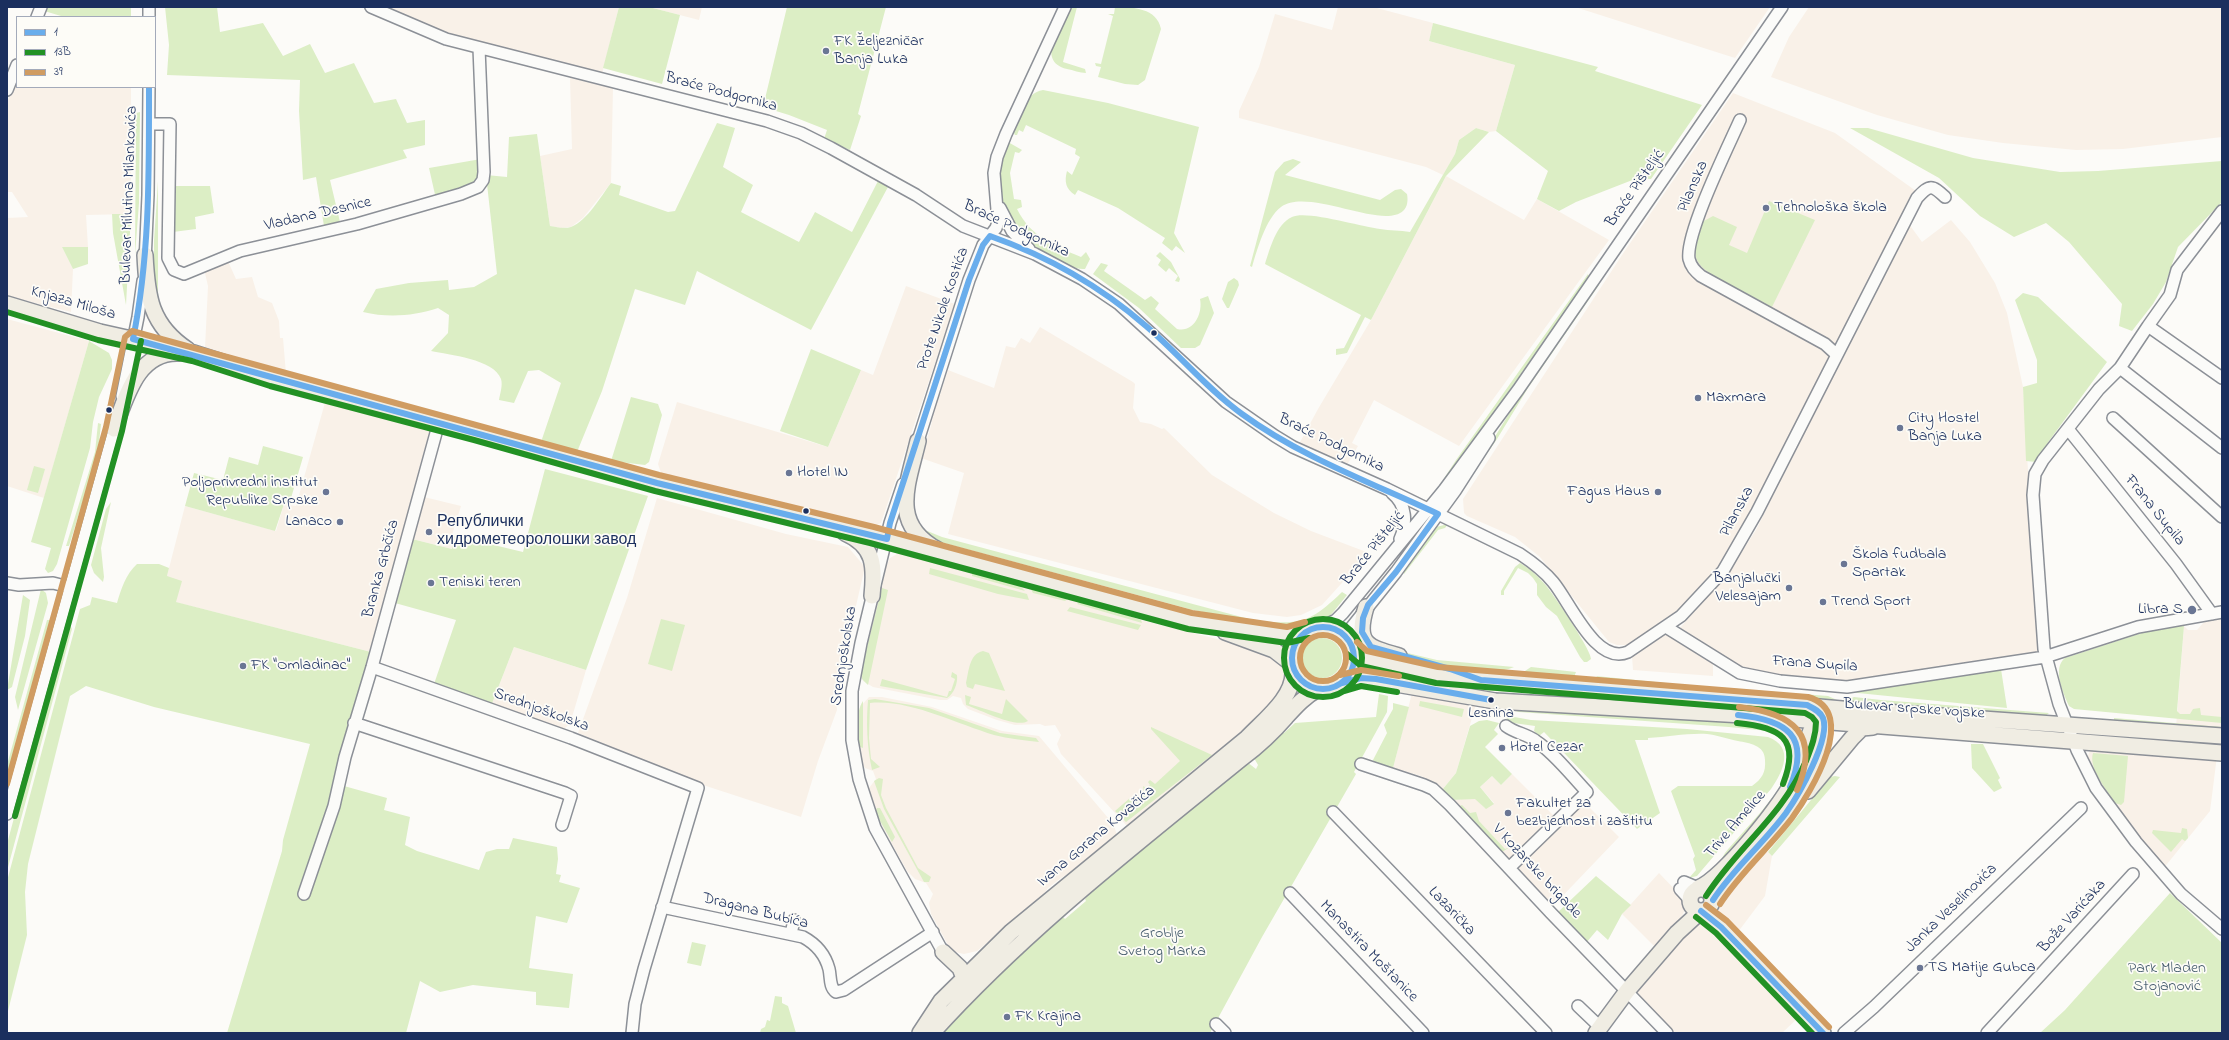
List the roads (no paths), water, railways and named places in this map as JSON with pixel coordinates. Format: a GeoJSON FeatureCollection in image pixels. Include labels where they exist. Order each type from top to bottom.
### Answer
{"type":"FeatureCollection","features":[{"type":"Feature","properties":{"kind":"main road"},"geometry":{"type":"LineString","coordinates":[[145,255],[149,298],[156,316],[169,335],[194,353]]}},
{"type":"Feature","properties":{"kind":"main road","name":"Knjaza Miloša"},"geometry":{"type":"LineString","coordinates":[[7,304],[100,332],[133,338],[194,353],[279,380],[439,422],[657,484],[887,539],[949,557],[1196,622],[1274,650],[1292,667]]}},
{"type":"Feature","properties":{"kind":"main road"},"geometry":{"type":"LineString","coordinates":[[114,429],[136,377],[149,362],[170,353],[194,353]]}},
{"type":"Feature","properties":{"kind":"main road"},"geometry":{"type":"LineString","coordinates":[[918,441],[906,494],[905,512],[916,533],[935,549],[949,557]]}},
{"type":"Feature","properties":{"kind":"main road"},"geometry":{"type":"LineString","coordinates":[[830,526],[849,534],[867,548],[873,564],[874,579],[872,596]]}},
{"type":"Feature","properties":{"kind":"main road"},"geometry":{"type":"LineString","coordinates":[[1366,607],[1362,632],[1371,648],[1450,669],[1481,680]]}},
{"type":"Feature","properties":{"kind":"main road","name":"Knjaza Miloša"},"geometry":{"type":"LineString","coordinates":[[1196,622],[1288,635],[1314,629]]}},
{"type":"Feature","properties":{"kind":"main road"},"geometry":{"type":"LineString","coordinates":[[1314,629],[1338,631],[1351,646],[1353,667],[1342,683],[1331,688],[1318,689],[1305,684],[1292,667],[1294,645],[1314,629]]}},
{"type":"Feature","properties":{"kind":"main road","name":"Bulevar srpske vojske"},"geometry":{"type":"LineString","coordinates":[[1351,646],[1363,658],[1437,675],[1481,680],[1807,705],[1823,716],[1878,726],[2073,740],[2222,753]]}},
{"type":"Feature","properties":{"kind":"main road","name":"Ivana Gorana Kovačića"},"geometry":{"type":"LineString","coordinates":[[920,1033],[934,1010],[960,981],[987,955],[1052,897],[1247,738],[1287,693],[1293,681],[1292,667]]}},
{"type":"Feature","properties":{"kind":"main road","name":"Bulevar srpske vojske"},"geometry":{"type":"LineString","coordinates":[[1342,683],[1361,678],[1495,701],[1743,715],[1823,716],[2066,724],[2222,736]]}},
{"type":"Feature","properties":{"kind":"main road","name":"Ivana Gorana Kovačića"},"geometry":{"type":"LineString","coordinates":[[932,1033],[970,993],[1040,927],[1134,844],[1244,758],[1302,700],[1318,689]]}},
{"type":"Feature","properties":{"kind":"main road"},"geometry":{"type":"LineString","coordinates":[[1743,715],[1775,723],[1792,734],[1799,757],[1796,776]]}},
{"type":"Feature","properties":{"kind":"main road","name":"Trive Amelice"},"geometry":{"type":"LineString","coordinates":[[1677,933],[1686,917],[1688,890],[1712,880],[1755,833],[1783,798],[1796,776],[1809,740],[1823,716]]}},
{"type":"Feature","properties":{"kind":"main road","name":"Trive Amelice"},"geometry":{"type":"LineString","coordinates":[[1598,1030],[1627,991],[1677,933],[1708,906],[1727,880],[1786,813],[1806,779],[1815,758],[1823,716]]}},
{"type":"Feature","properties":{"kind":"main road"},"geometry":{"type":"LineString","coordinates":[[1786,813],[1858,731],[1862,728],[1878,726]]}},
{"type":"Feature","properties":{"kind":"main road"},"geometry":{"type":"LineString","coordinates":[[1708,906],[1694,908],[1688,890],[1708,890],[1708,906],[1721,927],[1823,1033]]}},
{"type":"Feature","properties":{"kind":"main road"},"geometry":{"type":"LineString","coordinates":[[943,952],[963,959],[987,955]]}},
{"type":"Feature","properties":{"kind":"main road"},"geometry":{"type":"LineString","coordinates":[[943,952],[960,981],[970,993]]}},
{"type":"Feature","properties":{"kind":"street","name":"Braće Podgornika"},"geometry":{"type":"LineString","coordinates":[[371,7],[446,39],[590,74],[783,126],[832,148],[916,195],[963,226],[1035,254],[1082,279],[1118,304],[1245,416],[1293,447],[1387,489],[1507,546],[1534,563],[1553,581],[1594,641],[1602,650],[1618,656],[1628,652]]}},
{"type":"Feature","properties":{"kind":"street","name":"Prote Nikole Kostića"},"geometry":{"type":"LineString","coordinates":[[887,539],[890,523],[918,441],[969,280],[983,245],[998,222],[994,173],[1002,145],[1065,7]]}},
{"type":"Feature","properties":{"kind":"street","name":"Braće Pišteljić"},"geometry":{"type":"LineString","coordinates":[[1314,629],[1336,620],[1344,613],[1428,509],[1518,390],[1782,7]]}},
{"type":"Feature","properties":{"kind":"street","name":"Vladana Desnice"},"geometry":{"type":"LineString","coordinates":[[150,124],[170,124],[168,258],[174,270],[184,274],[240,251],[422,207],[478,187],[483,180],[484,172],[479,48]]}},
{"type":"Feature","properties":{"kind":"street"},"geometry":{"type":"LineString","coordinates":[[7,90],[16,68]]}},
{"type":"Feature","properties":{"kind":"street","name":"Bulevar Milutina Milankovića"},"geometry":{"type":"LineString","coordinates":[[7,814],[114,429],[143,287],[150,124],[149,88]]}},
{"type":"Feature","properties":{"kind":"street","name":"Pilanska"},"geometry":{"type":"LineString","coordinates":[[1740,120],[1692,233],[1689,252],[1691,266],[1701,276],[1825,344],[1837,355]]}},
{"type":"Feature","properties":{"kind":"street","name":"Pilanska"},"geometry":{"type":"LineString","coordinates":[[1628,652],[1666,627],[1697,601],[1723,571],[1757,512],[1917,198],[1927,188],[1931,187],[1936,188],[1945,197]]}},
{"type":"Feature","properties":{"kind":"street"},"geometry":{"type":"LineString","coordinates":[[996,200],[1012,231],[1035,254]]}},
{"type":"Feature","properties":{"kind":"street"},"geometry":{"type":"LineString","coordinates":[[2222,211],[2177,270],[2170,295],[2120,368],[2099,389],[2035,474],[2033,495],[2040,621],[2045,657],[2066,724],[2093,783],[2136,842],[2181,894],[2222,929]]}},
{"type":"Feature","properties":{"kind":"street"},"geometry":{"type":"LineString","coordinates":[[2148,326],[2222,378]]}},
{"type":"Feature","properties":{"kind":"street"},"geometry":{"type":"LineString","coordinates":[[2120,368],[2222,448]]}},
{"type":"Feature","properties":{"kind":"street","name":"Braće Pišteljić"},"geometry":{"type":"LineString","coordinates":[[1351,646],[1351,628],[1366,607],[1396,572],[1470,470],[1518,390]]}},
{"type":"Feature","properties":{"kind":"street"},"geometry":{"type":"LineString","coordinates":[[2113,418],[2222,517]]}},
{"type":"Feature","properties":{"kind":"street","name":"Branka Grbčića"},"geometry":{"type":"LineString","coordinates":[[304,894],[334,806],[354,723],[372,667],[439,422]]}},
{"type":"Feature","properties":{"kind":"street","name":"Frana Supila"},"geometry":{"type":"LineString","coordinates":[[1666,627],[1740,673],[1780,681],[1841,687],[2045,657],[2138,627],[2217,613],[2068,429]]}},
{"type":"Feature","properties":{"kind":"street"},"geometry":{"type":"LineString","coordinates":[[1387,489],[1399,499],[1404,511],[1403,532],[1397,546]]}},
{"type":"Feature","properties":{"kind":"street","name":"Srednjoškolska"},"geometry":{"type":"LineString","coordinates":[[887,539],[872,596],[852,691],[851,720],[856,766],[875,828],[943,952]]}},
{"type":"Feature","properties":{"kind":"street"},"geometry":{"type":"LineString","coordinates":[[7,583],[19,585],[53,583],[70,586]]}},
{"type":"Feature","properties":{"kind":"street","name":"Srednjoškolska"},"geometry":{"type":"LineString","coordinates":[[372,667],[571,738],[698,788],[662,907]]}},
{"type":"Feature","properties":{"kind":"street"},"geometry":{"type":"LineString","coordinates":[[354,723],[571,796],[562,825]]}},
{"type":"Feature","properties":{"kind":"street"},"geometry":{"type":"LineString","coordinates":[[1506,726],[1514,732],[1528,736],[1543,746],[1587,792],[1509,868]]}},
{"type":"Feature","properties":{"kind":"street","name":"V Kozarske brigade"},"geometry":{"type":"LineString","coordinates":[[1362,764],[1406,777],[1433,789],[1667,1033]]}},
{"type":"Feature","properties":{"kind":"street","name":"Janka Veselinovića"},"geometry":{"type":"LineString","coordinates":[[1844,1033],[1874,1007],[2081,808]]}},
{"type":"Feature","properties":{"kind":"street","name":"Lazarička"},"geometry":{"type":"LineString","coordinates":[[1333,812],[1546,1033]]}},
{"type":"Feature","properties":{"kind":"street","name":"Bože Varićaka"},"geometry":{"type":"LineString","coordinates":[[1987,1033],[2133,874]]}},
{"type":"Feature","properties":{"kind":"street","name":"Manastira Moštanice"},"geometry":{"type":"LineString","coordinates":[[1290,893],[1423,1033]]}},
{"type":"Feature","properties":{"kind":"street"},"geometry":{"type":"LineString","coordinates":[[632,1033],[635,1004],[662,907]]}},
{"type":"Feature","properties":{"kind":"street","name":"Dragana Bubića"},"geometry":{"type":"LineString","coordinates":[[662,907],[791,934],[807,940],[822,952],[829,968],[832,987],[836,992],[844,990],[933,932]]}},
{"type":"Feature","properties":{"kind":"street"},"geometry":{"type":"LineString","coordinates":[[791,934],[794,920]]}},
{"type":"Feature","properties":{"kind":"street"},"geometry":{"type":"LineString","coordinates":[[1578,1006],[1598,1030]]}},
{"type":"Feature","properties":{"kind":"street"},"geometry":{"type":"LineString","coordinates":[[1216,1024],[1224,1033]]}},
{"type":"Feature","properties":{"kind":"place","name":"FK Željezničar Banja Luka"},"geometry":{"type":"Point","coordinates":[826,51]}},
{"type":"Feature","properties":{"kind":"place","name":"Tehnološka škola"},"geometry":{"type":"Point","coordinates":[1766,208]}},
{"type":"Feature","properties":{"kind":"place","name":"Maxmara"},"geometry":{"type":"Point","coordinates":[1698,398]}},
{"type":"Feature","properties":{"kind":"place","name":"City Hostel Banja Luka"},"geometry":{"type":"Point","coordinates":[1900,428]}},
{"type":"Feature","properties":{"kind":"place","name":"Hotel IN"},"geometry":{"type":"Point","coordinates":[789,473]}},
{"type":"Feature","properties":{"kind":"place","name":"Poljoprivredni institut Republike Srpske"},"geometry":{"type":"Point","coordinates":[326,492]}},
{"type":"Feature","properties":{"kind":"place","name":"Fagus Haus"},"geometry":{"type":"Point","coordinates":[1658,492]}},
{"type":"Feature","properties":{"kind":"place","name":"Lanaco"},"geometry":{"type":"Point","coordinates":[340,522]}},
{"type":"Feature","properties":{"kind":"place","name":"Републички хидрометеоролошки завод"},"geometry":{"type":"Point","coordinates":[429,532]}},
{"type":"Feature","properties":{"kind":"place","name":"Škola fudbala Spartak"},"geometry":{"type":"Point","coordinates":[1844,564]}},
{"type":"Feature","properties":{"kind":"place","name":"Teniski teren"},"geometry":{"type":"Point","coordinates":[431,583]}},
{"type":"Feature","properties":{"kind":"place","name":"Banjalučki Velesajam"},"geometry":{"type":"Point","coordinates":[1789,588]}},
{"type":"Feature","properties":{"kind":"place","name":"Trend Sport"},"geometry":{"type":"Point","coordinates":[1823,602]}},
{"type":"Feature","properties":{"kind":"place","name":"Libra S"},"geometry":{"type":"Point","coordinates":[2192,610]}},
{"type":"Feature","properties":{"kind":"place","name":"FK \"Omladinac\""},"geometry":{"type":"Point","coordinates":[243,666]}},
{"type":"Feature","properties":{"kind":"place","name":"Lesnina"},"geometry":{"type":"Point","coordinates":[1491,700]}},
{"type":"Feature","properties":{"kind":"place","name":"Hotel Cezar"},"geometry":{"type":"Point","coordinates":[1502,748]}},
{"type":"Feature","properties":{"kind":"place","name":"Fakultet za bezbjednost i zaštitu"},"geometry":{"type":"Point","coordinates":[1508,813]}},
{"type":"Feature","properties":{"kind":"place","name":"TS Matije Gubca"},"geometry":{"type":"Point","coordinates":[1920,968]}},
{"type":"Feature","properties":{"kind":"place","name":"FK Krajina"},"geometry":{"type":"Point","coordinates":[1007,1017]}},
{"type":"Feature","properties":{"kind":"park label","name":"Groblje Svetog Marka"},"geometry":{"type":"Point","coordinates":[1162,943]}},
{"type":"Feature","properties":{"kind":"park label","name":"Park Mladen Stojanović"},"geometry":{"type":"Point","coordinates":[2167,978]}}]}
